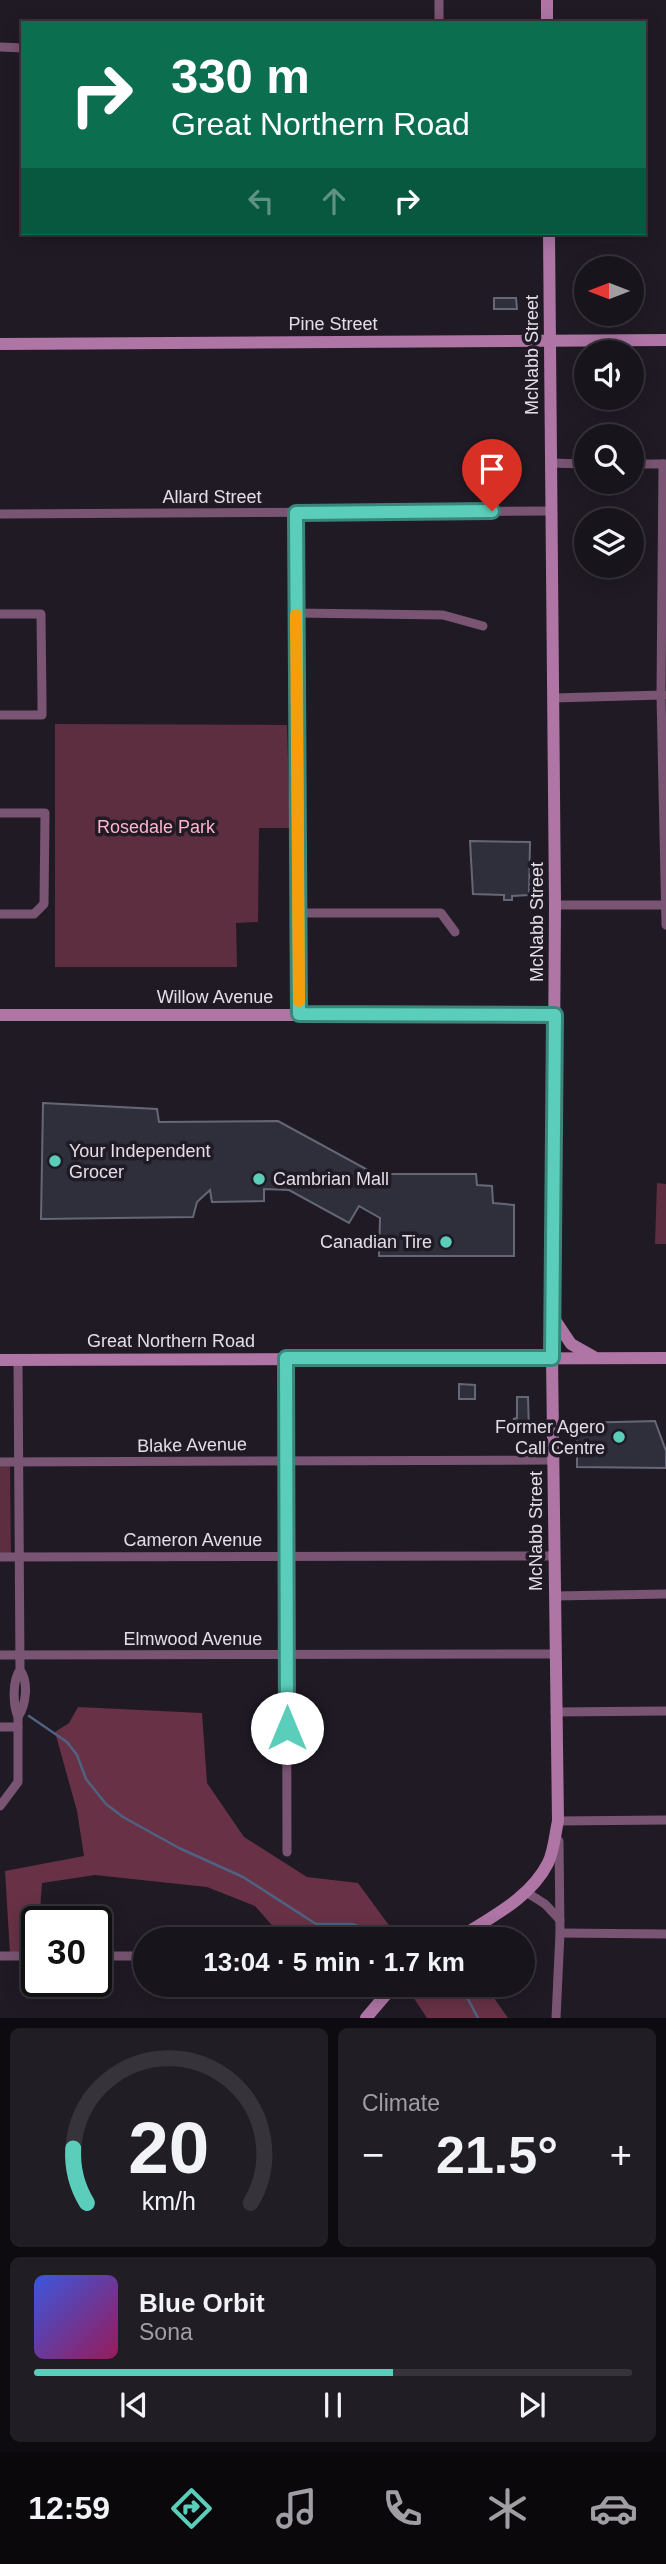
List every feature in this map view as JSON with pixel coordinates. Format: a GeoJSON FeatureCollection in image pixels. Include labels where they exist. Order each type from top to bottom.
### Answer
{"type":"FeatureCollection","features":[{"type":"Feature","properties":{"kind":"main road"},"geometry":{"type":"LineString","coordinates":[[547,0],[547,21]]}},
{"type":"Feature","properties":{"kind":"main road","name":"McNabb Street"},"geometry":{"type":"LineString","coordinates":[[475,1927],[526,1892],[550,1861],[558,1821],[552,1358],[555,905],[549,235]]}},
{"type":"Feature","properties":{"kind":"main road","name":"Pine Street"},"geometry":{"type":"LineString","coordinates":[[0,344],[666,340]]}},
{"type":"Feature","properties":{"kind":"main road","name":"Willow Avenue"},"geometry":{"type":"LineString","coordinates":[[0,1015],[555,1015]]}},
{"type":"Feature","properties":{"kind":"main road"},"geometry":{"type":"LineString","coordinates":[[552,1315],[571,1344],[595,1357]]}},
{"type":"Feature","properties":{"kind":"main road","name":"Great Northern Road"},"geometry":{"type":"LineString","coordinates":[[0,1360],[666,1358]]}},
{"type":"Feature","properties":{"kind":"main road"},"geometry":{"type":"LineString","coordinates":[[366,2018],[384,1997]]}},
{"type":"Feature","properties":{"kind":"street"},"geometry":{"type":"LineString","coordinates":[[439,0],[439,21]]}},
{"type":"Feature","properties":{"kind":"street"},"geometry":{"type":"LineString","coordinates":[[0,47],[21,48]]}},
{"type":"Feature","properties":{"kind":"street"},"geometry":{"type":"LineString","coordinates":[[550,463],[574,464]]}},
{"type":"Feature","properties":{"kind":"street"},"geometry":{"type":"LineString","coordinates":[[644,464],[665,464],[663,695],[666,925]]}},
{"type":"Feature","properties":{"kind":"street","name":"Allard Street"},"geometry":{"type":"LineString","coordinates":[[0,513],[550,511]]}},
{"type":"Feature","properties":{"kind":"street"},"geometry":{"type":"LineString","coordinates":[[296,513],[299,1014]]}},
{"type":"Feature","properties":{"kind":"street"},"geometry":{"type":"LineString","coordinates":[[296,613],[443,615],[483,626]]}},
{"type":"Feature","properties":{"kind":"street"},"geometry":{"type":"LineString","coordinates":[[0,614],[41,614],[42,715],[0,715]]}},
{"type":"Feature","properties":{"kind":"street"},"geometry":{"type":"LineString","coordinates":[[553,698],[663,695]]}},
{"type":"Feature","properties":{"kind":"street"},"geometry":{"type":"LineString","coordinates":[[0,813],[45,813],[44,904],[34,914],[0,914]]}},
{"type":"Feature","properties":{"kind":"street"},"geometry":{"type":"LineString","coordinates":[[555,905],[665,905]]}},
{"type":"Feature","properties":{"kind":"street"},"geometry":{"type":"LineString","coordinates":[[298,913],[441,914],[454,932]]}},
{"type":"Feature","properties":{"kind":"street"},"geometry":{"type":"LineString","coordinates":[[286,1358],[287,1852]]}},
{"type":"Feature","properties":{"kind":"street"},"geometry":{"type":"LineString","coordinates":[[0,1806],[14,1791],[18,1782],[15,1678],[20,1670],[18,1359]]}},
{"type":"Feature","properties":{"kind":"street","name":"Blake Avenue"},"geometry":{"type":"LineString","coordinates":[[0,1462],[553,1460]]}},
{"type":"Feature","properties":{"kind":"street","name":"Cameron Avenue"},"geometry":{"type":"LineString","coordinates":[[0,1557],[554,1556]]}},
{"type":"Feature","properties":{"kind":"street"},"geometry":{"type":"LineString","coordinates":[[554,1596],[666,1594]]}},
{"type":"Feature","properties":{"kind":"street","name":"Elmwood Avenue"},"geometry":{"type":"LineString","coordinates":[[0,1655],[555,1654]]}},
{"type":"Feature","properties":{"kind":"street"},"geometry":{"type":"LineString","coordinates":[[555,1712],[666,1711]]}},
{"type":"Feature","properties":{"kind":"street"},"geometry":{"type":"LineString","coordinates":[[0,1727],[18,1727]]}},
{"type":"Feature","properties":{"kind":"street"},"geometry":{"type":"LineString","coordinates":[[558,1821],[666,1820]]}},
{"type":"Feature","properties":{"kind":"street","name":"McNabb Street"},"geometry":{"type":"LineString","coordinates":[[556,2018],[560,1933],[558,1821]]}},
{"type":"Feature","properties":{"kind":"street"},"geometry":{"type":"LineString","coordinates":[[526,1892],[545,1904],[560,1920]]}},
{"type":"Feature","properties":{"kind":"street"},"geometry":{"type":"LineString","coordinates":[[560,1933],[666,1934]]}},
{"type":"Feature","properties":{"kind":"street"},"geometry":{"type":"LineString","coordinates":[[0,1956],[21,1956]]}},
{"type":"Feature","properties":{"kind":"street"},"geometry":{"type":"LineString","coordinates":[[112,1956],[133,1956]]}},
{"type":"Feature","properties":{"kind":"green space","name":"Rosedale Park"},"geometry":{"type":"Polygon","coordinates":[[[55,724],[287,725],[290,828],[259,828],[258,922],[236,923],[237,967],[55,967],[55,724]]]}},
{"type":"Feature","properties":{"kind":"green space"},"geometry":{"type":"Polygon","coordinates":[[[657,1183],[666,1184],[666,1244],[655,1244],[657,1183]]]}},
{"type":"Feature","properties":{"kind":"green space"},"geometry":{"type":"Polygon","coordinates":[[[0,1466],[10,1466],[11,1553],[0,1553],[0,1466]]]}},
{"type":"Feature","properties":{"kind":"shaded area"},"geometry":{"type":"Polygon","coordinates":[[[78,1707],[202,1713],[207,1783],[244,1837],[307,1877],[358,1883],[390,1927],[273,1927],[255,1906],[207,1887],[95,1875],[42,1883],[40,1906],[21,1906],[21,1952],[10,1953],[5,1871],[84,1856],[77,1811],[55,1732],[69,1723],[78,1707]]]}},
{"type":"Feature","properties":{"kind":"shaded area"},"geometry":{"type":"Polygon","coordinates":[[[413,1997],[493,1997],[508,2018],[427,2018],[413,1997]]]}},
{"type":"Feature","properties":{"kind":"building"},"geometry":{"type":"Polygon","coordinates":[[[494,298],[516,298],[517,309],[494,309],[494,298]]]}},
{"type":"Feature","properties":{"kind":"building"},"geometry":{"type":"Polygon","coordinates":[[[470,841],[530,842],[529,895],[512,896],[512,900],[504,900],[504,895],[473,894],[470,841]]]}},
{"type":"Feature","properties":{"kind":"building","name":"Cambrian Mall"},"geometry":{"type":"Polygon","coordinates":[[[43,1103],[157,1109],[159,1122],[278,1121],[375,1174],[476,1174],[477,1185],[492,1186],[493,1203],[514,1205],[514,1256],[379,1256],[380,1218],[359,1206],[349,1223],[289,1190],[264,1189],[264,1201],[212,1202],[210,1190],[197,1202],[193,1217],[41,1219],[43,1103]]]}},
{"type":"Feature","properties":{"kind":"building"},"geometry":{"type":"Polygon","coordinates":[[[459,1384],[475,1385],[475,1399],[459,1399],[459,1384]]]}},
{"type":"Feature","properties":{"kind":"building"},"geometry":{"type":"Polygon","coordinates":[[[517,1397],[528,1397],[529,1431],[517,1431],[517,1420],[513,1419],[517,1418],[517,1397]]]}},
{"type":"Feature","properties":{"kind":"building","name":"Former Agero Call Centre"},"geometry":{"type":"Polygon","coordinates":[[[655,1421],[666,1451],[666,1468],[577,1467],[577,1423],[655,1421]]]}},
{"type":"Feature","properties":{"kind":"waterway"},"geometry":{"type":"LineString","coordinates":[[29,1716],[67,1742],[77,1755],[86,1779],[106,1804],[123,1817],[179,1848],[243,1877],[316,1924],[352,1924],[360,1927]]}},
{"type":"Feature","properties":{"kind":"waterway"},"geometry":{"type":"LineString","coordinates":[[467,1997],[478,2018]]}},
{"type":"Feature","properties":{"kind":"slow traffic"},"geometry":{"type":"LineString","coordinates":[[296,615],[299,1001]]}},
{"type":"Feature","properties":{"kind":"place","name":"Your Independent Grocer"},"geometry":{"type":"Point","coordinates":[55,1161]}},
{"type":"Feature","properties":{"kind":"place","name":"Cambrian Mall"},"geometry":{"type":"Point","coordinates":[259,1179]}},
{"type":"Feature","properties":{"kind":"place","name":"Canadian Tire"},"geometry":{"type":"Point","coordinates":[446,1242]}},
{"type":"Feature","properties":{"kind":"place","name":"Former Agero Call Centre"},"geometry":{"type":"Point","coordinates":[619,1437]}},
{"type":"Feature","properties":{"kind":"route"},"geometry":{"type":"LineString","coordinates":[[287,1728],[286,1358],[552,1358],[555,1015],[299,1014],[296,513],[492,511]]}}]}
